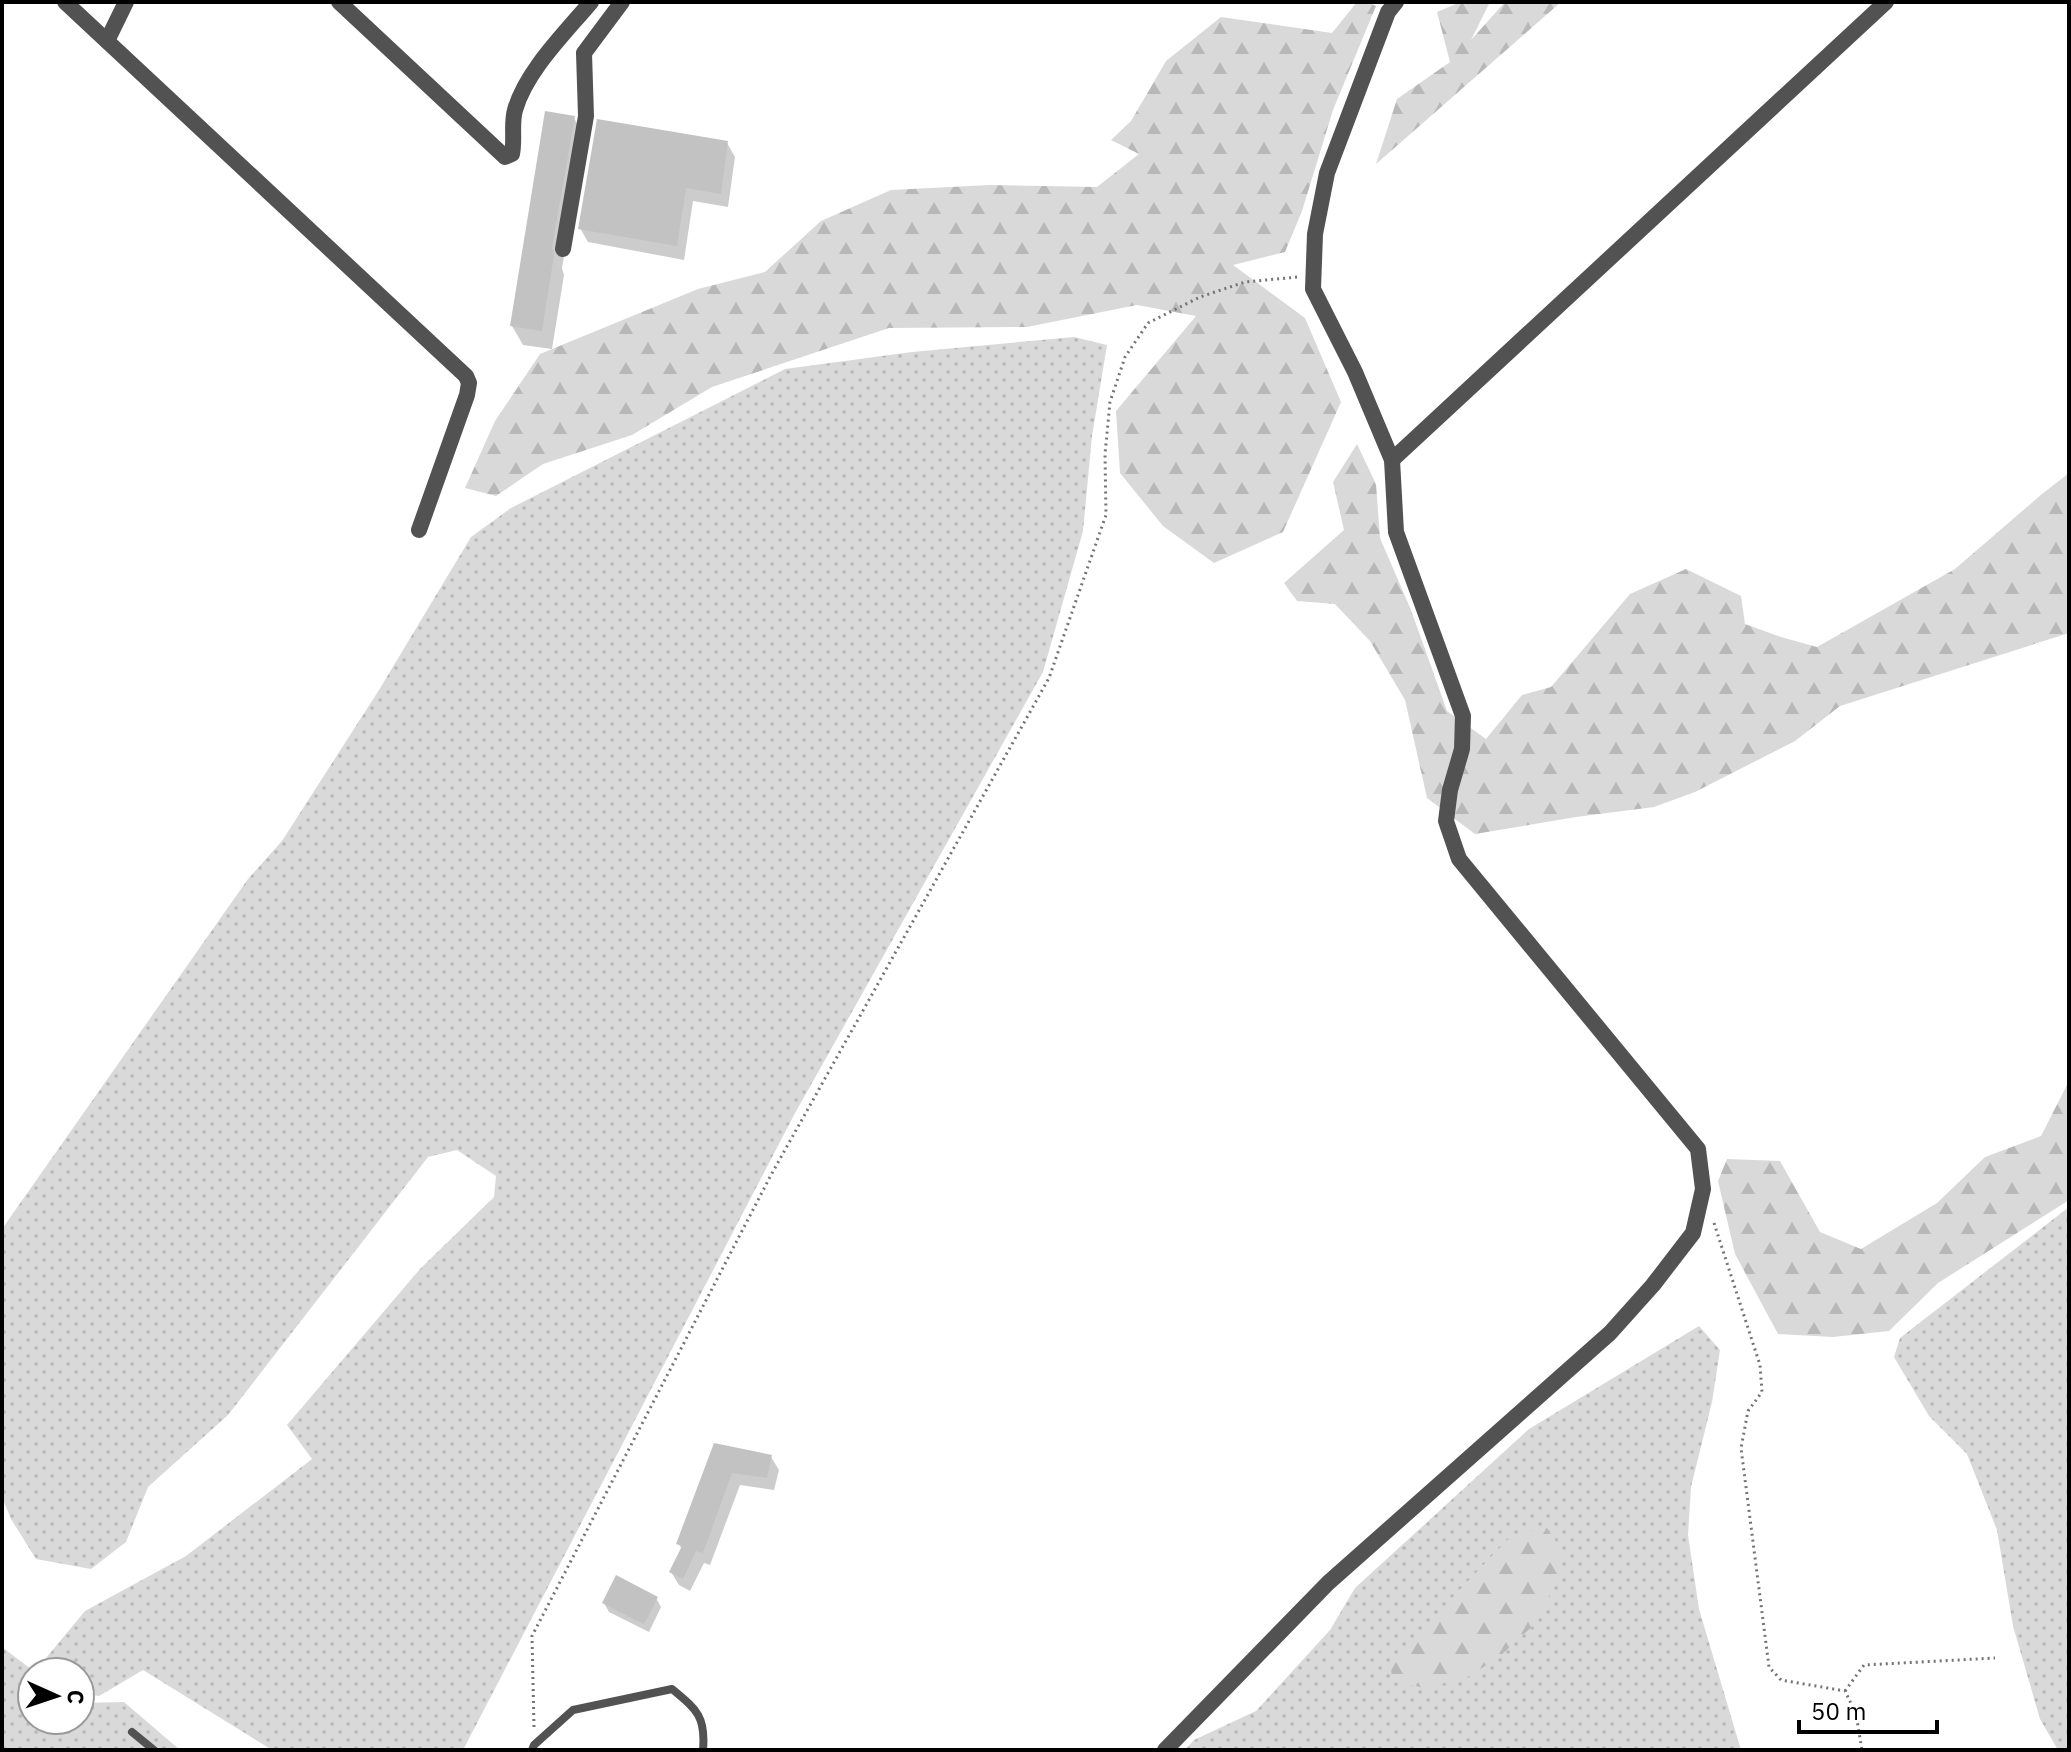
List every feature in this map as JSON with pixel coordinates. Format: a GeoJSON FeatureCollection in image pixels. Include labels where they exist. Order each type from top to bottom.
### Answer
{"type":"FeatureCollection","features":[{"type":"Feature","properties":{"kind":"street"},"geometry":{"type":"LineString","coordinates":[[65,2],[466,376],[469,383],[467,395],[419,530]]}},
{"type":"Feature","properties":{"kind":"street"},"geometry":{"type":"LineString","coordinates":[[107,41],[126,2]]}},
{"type":"Feature","properties":{"kind":"street"},"geometry":{"type":"LineString","coordinates":[[339,2],[505,157],[512,154],[513,113],[524,83],[591,2]]}},
{"type":"Feature","properties":{"kind":"street"},"geometry":{"type":"LineString","coordinates":[[563,249],[586,116],[584,53],[622,2]]}},
{"type":"Feature","properties":{"kind":"street"},"geometry":{"type":"LineString","coordinates":[[1165,1750],[1328,1583],[1610,1333],[1653,1285],[1693,1233],[1703,1189],[1698,1149],[1459,859],[1446,821],[1450,790],[1462,749],[1463,716],[1396,532],[1392,460],[1355,372],[1313,289],[1315,234],[1327,173],[1388,12],[1396,2]]}},
{"type":"Feature","properties":{"kind":"street"},"geometry":{"type":"LineString","coordinates":[[1392,460],[1886,2]]}},
{"type":"Feature","properties":{"kind":"lane"},"geometry":{"type":"LineString","coordinates":[[533,1747],[573,1710],[672,1689],[696,1710],[704,1733],[703,1750]]}},
{"type":"Feature","properties":{"kind":"lane"},"geometry":{"type":"LineString","coordinates":[[132,1732],[154,1750]]}},
{"type":"Feature","properties":{"kind":"path"},"geometry":{"type":"LineString","coordinates":[[533,1747],[532,1636],[771,1175],[1049,678],[1106,515],[1105,454],[1110,402],[1125,357],[1148,323],[1200,297],[1245,282],[1314,275]]}},
{"type":"Feature","properties":{"kind":"path"},"geometry":{"type":"LineString","coordinates":[[1712,1219],[1760,1365],[1762,1392],[1748,1411],[1741,1448],[1769,1667],[1781,1680],[1845,1691]]}},
{"type":"Feature","properties":{"kind":"path"},"geometry":{"type":"LineString","coordinates":[[1845,1691],[1864,1665],[1995,1658]]}},
{"type":"Feature","properties":{"kind":"path"},"geometry":{"type":"LineString","coordinates":[[1845,1691],[1856,1714],[1862,1750]]}},
{"type":"Feature","properties":{"kind":"green space"},"geometry":{"type":"Polygon","coordinates":[[[1357,2],[1376,6],[1333,110],[1302,211],[1285,252],[1233,265],[1305,318],[1341,402],[1283,532],[1214,563],[1163,526],[1120,473],[1116,411],[1196,316],[1137,305],[1027,327],[889,328],[712,387],[632,435],[543,464],[496,496],[465,488],[495,421],[540,354],[698,289],[765,272],[821,221],[891,190],[990,185],[1097,187],[1139,154],[1111,140],[1131,121],[1166,61],[1221,17],[1332,33],[1357,2]]]}},
{"type":"Feature","properties":{"kind":"green space"},"geometry":{"type":"Polygon","coordinates":[[[1461,2],[1490,2],[1471,40],[1505,2],[1561,2],[1376,164],[1397,99],[1450,62],[1437,12],[1461,2]]]}},
{"type":"Feature","properties":{"kind":"green space"},"geometry":{"type":"Polygon","coordinates":[[[1074,337],[1107,345],[1092,436],[1083,531],[1043,672],[794,1115],[463,1750],[272,1750],[143,1670],[96,1696],[96,1656],[48,1656],[85,1611],[186,1556],[312,1459],[287,1425],[420,1269],[494,1197],[496,1176],[457,1150],[428,1157],[228,1415],[148,1487],[126,1542],[91,1569],[36,1559],[11,1519],[2,1497],[2,1229],[248,879],[282,841],[379,690],[471,537],[511,508],[785,369],[912,352],[1074,337]]]}},
{"type":"Feature","properties":{"kind":"green space"},"geometry":{"type":"Polygon","coordinates":[[[1357,444],[1376,484],[1380,538],[1411,610],[1447,711],[1486,739],[1522,695],[1551,687],[1630,594],[1686,569],[1741,596],[1745,624],[1817,647],[1955,569],[2069,473],[2069,633],[1840,706],[1795,741],[1695,792],[1654,807],[1475,834],[1427,798],[1405,700],[1370,641],[1335,604],[1297,601],[1284,583],[1344,530],[1333,482],[1357,444]]]}},
{"type":"Feature","properties":{"kind":"green space"},"geometry":{"type":"Polygon","coordinates":[[[2069,1081],[2069,1200],[1938,1283],[1889,1331],[1833,1337],[1778,1334],[1735,1254],[1718,1181],[1727,1159],[1780,1161],[1820,1232],[1861,1249],[1937,1203],[1985,1157],[2041,1136],[2069,1081]]]}},
{"type":"Feature","properties":{"kind":"green space"},"geometry":{"type":"Polygon","coordinates":[[[2069,1207],[2069,1750],[2058,1750],[2040,1719],[2013,1626],[1997,1530],[1967,1454],[1929,1416],[1894,1357],[1900,1338],[2069,1207]]]}},
{"type":"Feature","properties":{"kind":"green space"},"geometry":{"type":"Polygon","coordinates":[[[1699,1326],[1720,1350],[1712,1402],[1691,1487],[1688,1535],[1699,1609],[1741,1750],[1185,1750],[1194,1740],[1256,1711],[1330,1630],[1355,1588],[1529,1429],[1699,1326]]]}},
{"type":"Feature","properties":{"kind":"green space"},"geometry":{"type":"Polygon","coordinates":[[[1546,1527],[1562,1550],[1556,1581],[1538,1621],[1499,1657],[1463,1680],[1421,1687],[1393,1682],[1390,1663],[1512,1535],[1546,1527]]]}},
{"type":"Feature","properties":{"kind":"green space"},"geometry":{"type":"Polygon","coordinates":[[[2,1647],[16,1658],[16,1736],[96,1736],[96,1703],[124,1702],[180,1750],[2,1750],[2,1647]]]}},
{"type":"Feature","properties":{"kind":"building"},"geometry":{"type":"Polygon","coordinates":[[[545,111],[575,116],[552,247],[554,255],[542,331],[510,326],[545,111]]]}},
{"type":"Feature","properties":{"kind":"building"},"geometry":{"type":"Polygon","coordinates":[[[597,119],[728,141],[721,194],[686,188],[677,246],[578,229],[597,119]]]}},
{"type":"Feature","properties":{"kind":"building"},"geometry":{"type":"Polygon","coordinates":[[[714,1443],[772,1455],[767,1478],[732,1473],[703,1553],[696,1551],[683,1579],[669,1572],[682,1546],[676,1544],[714,1443]]]}},
{"type":"Feature","properties":{"kind":"building"},"geometry":{"type":"Polygon","coordinates":[[[616,1575],[658,1597],[644,1624],[602,1603],[616,1575]]]}}]}
